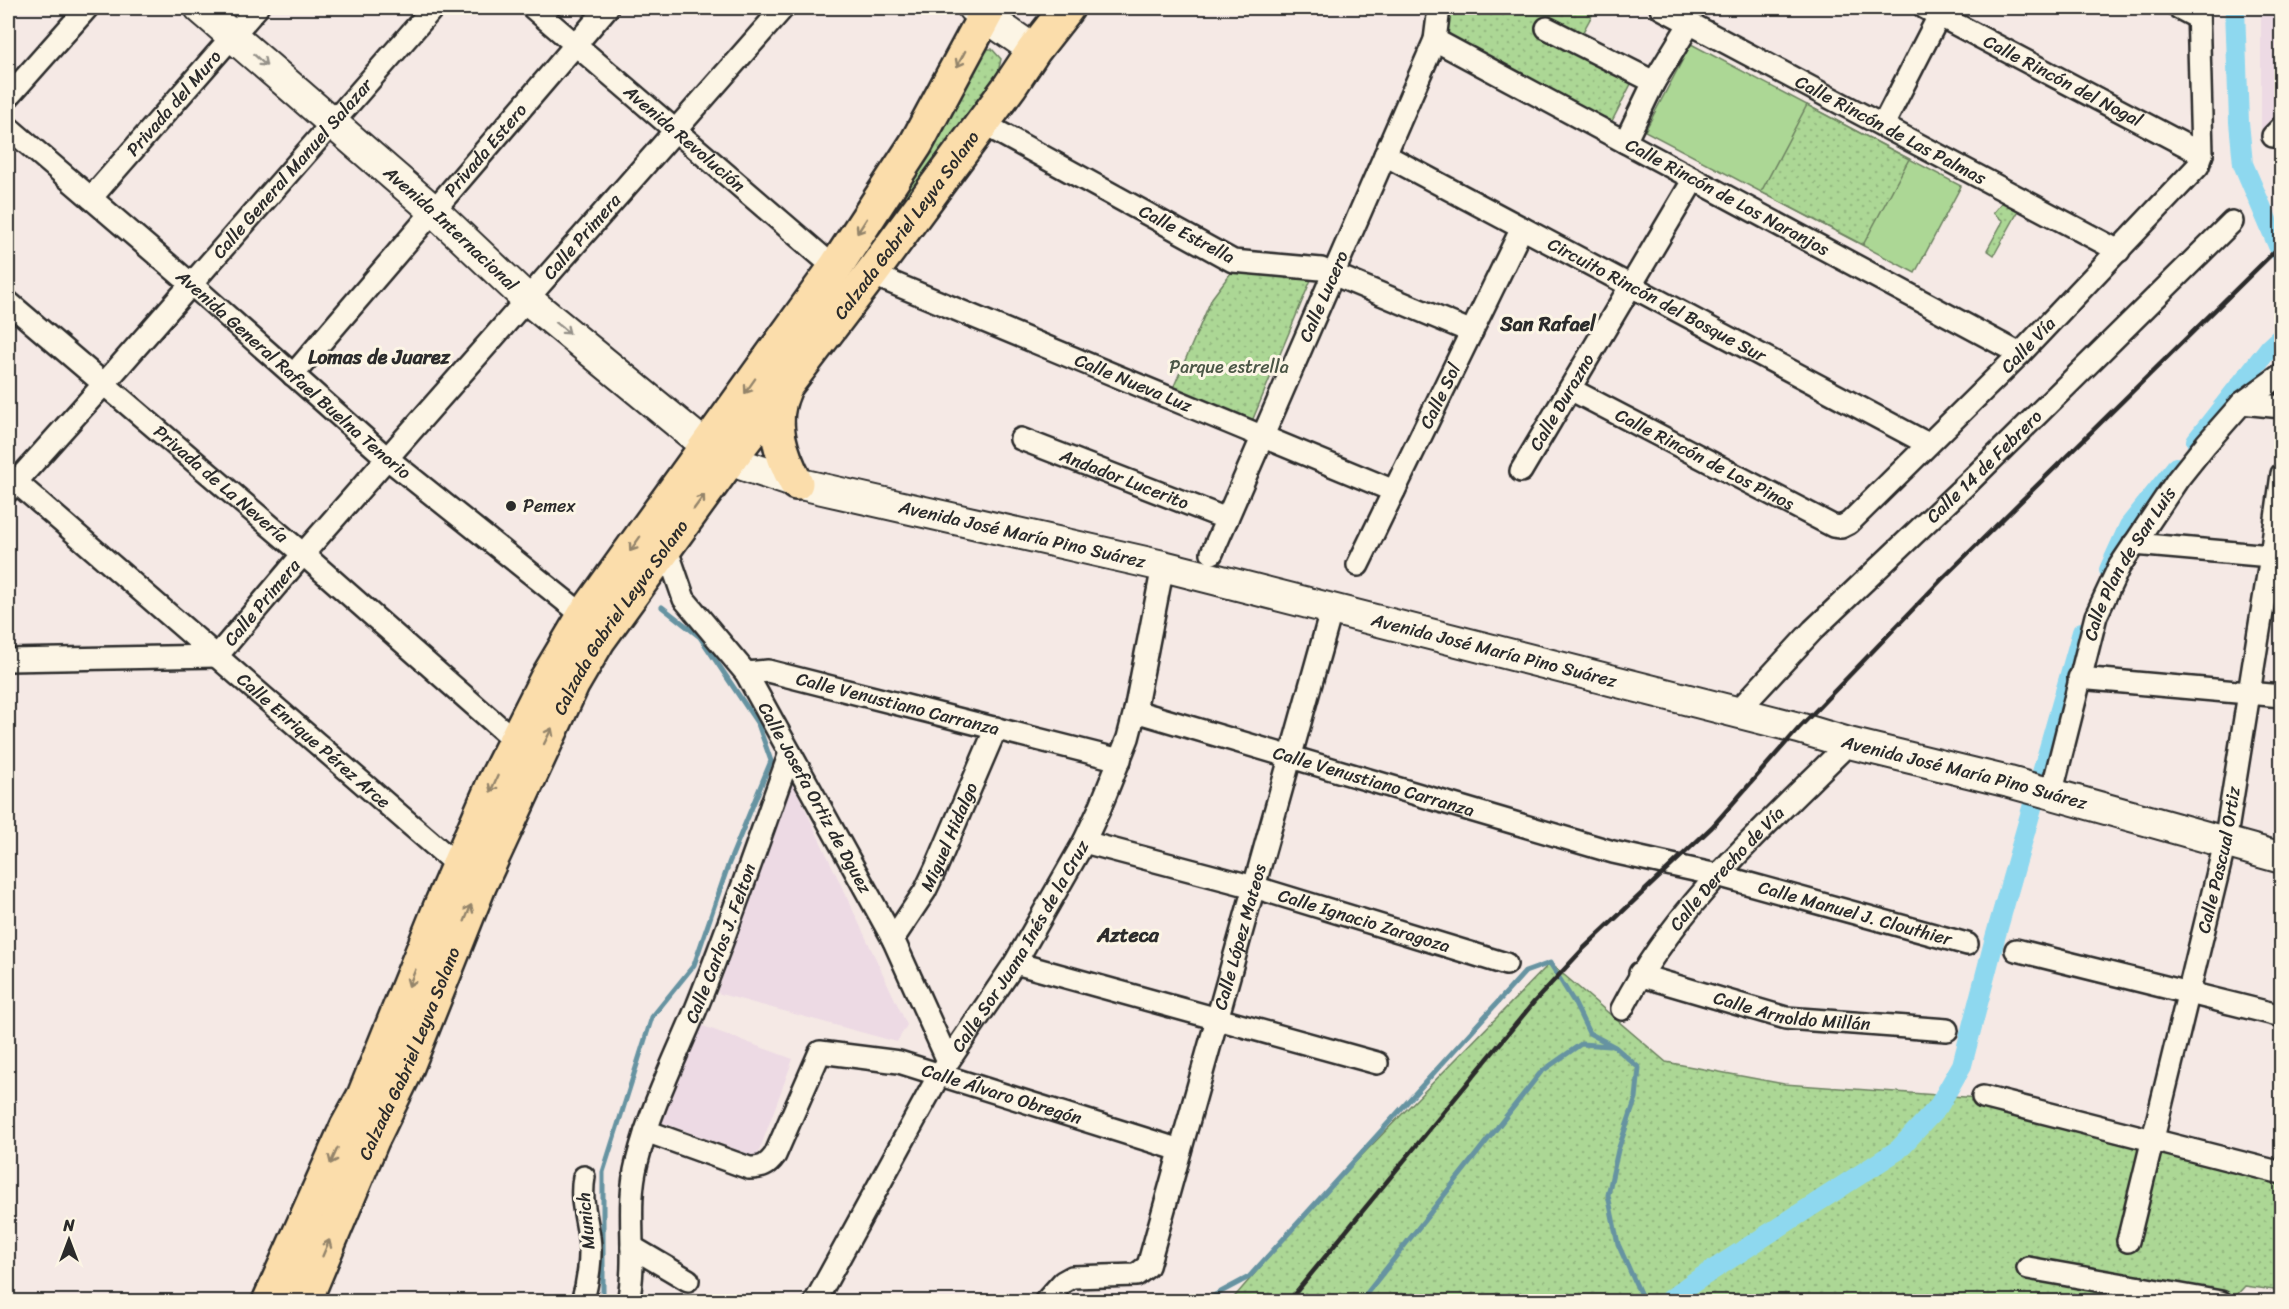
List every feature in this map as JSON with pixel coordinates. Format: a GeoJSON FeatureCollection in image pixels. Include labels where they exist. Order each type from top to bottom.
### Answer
{"type":"FeatureCollection","features":[{"type":"Feature","properties":{"kind":"main road","name":"Calzada Gabriel Leyva Solano"},"geometry":{"type":"LineString","coordinates":[[269,1302],[360,1134],[405,1072],[515,741],[546,680],[584,616],[718,453],[787,385],[1067,8]]}},
{"type":"Feature","properties":{"kind":"main road","name":"Calzada Gabriel Leyva Solano"},"geometry":{"type":"LineString","coordinates":[[469,874],[599,639],[666,547],[718,453],[916,144],[982,10]]}},
{"type":"Feature","properties":{"kind":"main road"},"geometry":{"type":"LineString","coordinates":[[787,385],[780,399],[779,446],[796,483]]}},
{"type":"Feature","properties":{"kind":"main road","name":"Calzada Gabriel Leyva Solano"},"geometry":{"type":"LineString","coordinates":[[304,1302],[360,1134]]}},
{"type":"Feature","properties":{"kind":"street"},"geometry":{"type":"LineString","coordinates":[[8,97],[87,8]]}},
{"type":"Feature","properties":{"kind":"street","name":"Avenida Internacional"},"geometry":{"type":"LineString","coordinates":[[200,8],[432,210],[527,299],[718,453]]}},
{"type":"Feature","properties":{"kind":"street","name":"Privada del Muro"},"geometry":{"type":"LineString","coordinates":[[91,198],[257,8]]}},
{"type":"Feature","properties":{"kind":"street","name":"Calle General Manuel Salazar"},"geometry":{"type":"LineString","coordinates":[[10,482],[103,385],[434,8]]}},
{"type":"Feature","properties":{"kind":"street","name":"Avenida Revolución"},"geometry":{"type":"LineString","coordinates":[[533,8],[835,268]]}},
{"type":"Feature","properties":{"kind":"street","name":"Privada Estero"},"geometry":{"type":"LineString","coordinates":[[293,375],[607,8]]}},
{"type":"Feature","properties":{"kind":"street","name":"Calle Primera"},"geometry":{"type":"LineString","coordinates":[[217,656],[303,554],[783,8]]}},
{"type":"Feature","properties":{"kind":"street","name":"Calle Lucero"},"geometry":{"type":"LineString","coordinates":[[1212,553],[1435,40],[1439,8]]}},
{"type":"Feature","properties":{"kind":"street","name":"Calle Rincón de Las Palmas"},"geometry":{"type":"LineString","coordinates":[[1661,8],[2119,251]]}},
{"type":"Feature","properties":{"kind":"street"},"geometry":{"type":"LineString","coordinates":[[2179,8],[2198,13],[2202,154]]}},
{"type":"Feature","properties":{"kind":"street"},"geometry":{"type":"LineString","coordinates":[[982,10],[1034,50]]}},
{"type":"Feature","properties":{"kind":"street"},"geometry":{"type":"LineString","coordinates":[[1883,125],[1936,10]]}},
{"type":"Feature","properties":{"kind":"street","name":"Calle Rincón del Nogal"},"geometry":{"type":"LineString","coordinates":[[1936,10],[2202,154]]}},
{"type":"Feature","properties":{"kind":"street"},"geometry":{"type":"LineString","coordinates":[[1625,142],[1654,82],[1690,23]]}},
{"type":"Feature","properties":{"kind":"street"},"geometry":{"type":"LineString","coordinates":[[1547,28],[1654,82]]}},
{"type":"Feature","properties":{"kind":"street","name":"Calle Rincón de Los Naranjos"},"geometry":{"type":"LineString","coordinates":[[1435,40],[2020,354]]}},
{"type":"Feature","properties":{"kind":"street","name":"Calle Estrella"},"geometry":{"type":"LineString","coordinates":[[982,123],[1233,261],[1322,269],[1472,332]]}},
{"type":"Feature","properties":{"kind":"street","name":"Avenida General Rafael Buelna Tenorio"},"geometry":{"type":"LineString","coordinates":[[8,127],[191,284],[388,459],[584,616]]}},
{"type":"Feature","properties":{"kind":"street","name":"Circuito Rincón del Bosque Sur"},"geometry":{"type":"LineString","coordinates":[[1385,154],[1928,444]]}},
{"type":"Feature","properties":{"kind":"street","name":"Calle Vía"},"geometry":{"type":"LineString","coordinates":[[1841,526],[1849,523],[2020,354],[2191,175],[2198,166],[2202,154]]}},
{"type":"Feature","properties":{"kind":"street","name":"Calle Durazno"},"geometry":{"type":"LineString","coordinates":[[1521,471],[1694,178]]}},
{"type":"Feature","properties":{"kind":"street","name":"Calle 14 de Febrero"},"geometry":{"type":"LineString","coordinates":[[1737,713],[1813,630],[1970,481],[2232,222]]}},
{"type":"Feature","properties":{"kind":"street","name":"Calle Sol"},"geometry":{"type":"LineString","coordinates":[[1358,565],[1522,228]]}},
{"type":"Feature","properties":{"kind":"street","name":"Calle Nueva Luz"},"geometry":{"type":"LineString","coordinates":[[871,274],[1394,491]]}},
{"type":"Feature","properties":{"kind":"street","name":"Privada de La Nevería"},"geometry":{"type":"LineString","coordinates":[[8,302],[303,554],[515,741]]}},
{"type":"Feature","properties":{"kind":"street","name":"Calle Plan de San Luis"},"geometry":{"type":"LineString","coordinates":[[2047,794],[2100,608],[2119,567],[2178,479],[2242,403],[2282,374]]}},
{"type":"Feature","properties":{"kind":"street","name":"Calle Rincón de Los Pinos"},"geometry":{"type":"LineString","coordinates":[[1570,389],[1833,526],[1841,526]]}},
{"type":"Feature","properties":{"kind":"street"},"geometry":{"type":"LineString","coordinates":[[2242,403],[2282,407]]}},
{"type":"Feature","properties":{"kind":"street","name":"Andador Lucerito"},"geometry":{"type":"LineString","coordinates":[[1021,439],[1227,519]]}},
{"type":"Feature","properties":{"kind":"street","name":"Avenida José María Pino Suárez"},"geometry":{"type":"LineString","coordinates":[[718,453],[796,483],[1163,566],[1332,608],[1799,728],[1849,743],[2009,782],[2282,858]]}},
{"type":"Feature","properties":{"kind":"street","name":"Calle Pascual Ortiz"},"geometry":{"type":"LineString","coordinates":[[2128,1241],[2224,843],[2249,693],[2276,556],[2282,474]]}},
{"type":"Feature","properties":{"kind":"street","name":"Calle Enrique Pérez Arce"},"geometry":{"type":"LineString","coordinates":[[10,482],[217,656],[469,874]]}},
{"type":"Feature","properties":{"kind":"street"},"geometry":{"type":"LineString","coordinates":[[2134,544],[2276,556]]}},
{"type":"Feature","properties":{"kind":"street","name":"Calle Josefa Ortiz de Dguez"},"geometry":{"type":"LineString","coordinates":[[666,547],[684,599],[746,673],[893,939],[943,1068]]}},
{"type":"Feature","properties":{"kind":"street","name":"Calle Sor Juana Inés de la Cruz"},"geometry":{"type":"LineString","coordinates":[[815,1302],[943,1068],[1015,963],[1083,842],[1120,760],[1136,711],[1163,566]]}},
{"type":"Feature","properties":{"kind":"street","name":"Calle López Mateos"},"geometry":{"type":"LineString","coordinates":[[1045,1302],[1063,1282],[1072,1277],[1136,1275],[1148,1266],[1332,608]]}},
{"type":"Feature","properties":{"kind":"street"},"geometry":{"type":"LineString","coordinates":[[12,656],[217,656]]}},
{"type":"Feature","properties":{"kind":"street","name":"Calle Venustiano Carranza"},"geometry":{"type":"LineString","coordinates":[[746,673],[768,671],[1120,760]]}},
{"type":"Feature","properties":{"kind":"street"},"geometry":{"type":"LineString","coordinates":[[2079,678],[2282,696]]}},
{"type":"Feature","properties":{"kind":"street","name":"Calle Venustiano Carranza"},"geometry":{"type":"LineString","coordinates":[[1136,711],[1613,852],[1673,865]]}},
{"type":"Feature","properties":{"kind":"street","name":"Miguel Hidalgo"},"geometry":{"type":"LineString","coordinates":[[893,939],[925,891],[996,728]]}},
{"type":"Feature","properties":{"kind":"street","name":"Calle Derecho de Vía"},"geometry":{"type":"LineString","coordinates":[[1622,1009],[1640,973],[1717,875],[1849,743]]}},
{"type":"Feature","properties":{"kind":"street","name":"Calle Carlos J. Felton"},"geometry":{"type":"LineString","coordinates":[[628,1302],[632,1272],[631,1194],[646,1131],[695,1011],[790,753]]}},
{"type":"Feature","properties":{"kind":"street","name":"Calle Ignacio Zaragoza"},"geometry":{"type":"LineString","coordinates":[[1083,842],[1254,887],[1506,964]]}},
{"type":"Feature","properties":{"kind":"street","name":"Calle Manuel J. Clouthier"},"geometry":{"type":"LineString","coordinates":[[1673,865],[1967,944]]}},
{"type":"Feature","properties":{"kind":"street"},"geometry":{"type":"LineString","coordinates":[[2016,950],[2282,1016]]}},
{"type":"Feature","properties":{"kind":"street"},"geometry":{"type":"LineString","coordinates":[[1015,963],[1377,1063]]}},
{"type":"Feature","properties":{"kind":"street","name":"Calle Arnoldo Millán"},"geometry":{"type":"LineString","coordinates":[[1640,973],[1649,978],[1786,1018],[1947,1030]]}},
{"type":"Feature","properties":{"kind":"street","name":"Calle Álvaro Obregón"},"geometry":{"type":"LineString","coordinates":[[646,1131],[749,1168],[768,1165],[775,1155],[820,1053],[943,1068],[1180,1150]]}},
{"type":"Feature","properties":{"kind":"street"},"geometry":{"type":"LineString","coordinates":[[1983,1097],[2282,1173]]}},
{"type":"Feature","properties":{"kind":"street","name":"Munich"},"geometry":{"type":"LineString","coordinates":[[582,1302],[590,1243],[581,1194],[584,1177]]}},
{"type":"Feature","properties":{"kind":"street"},"geometry":{"type":"LineString","coordinates":[[632,1247],[688,1280]]}},
{"type":"Feature","properties":{"kind":"street"},"geometry":{"type":"LineString","coordinates":[[2028,1268],[2221,1302]]}},
{"type":"Feature","properties":{"kind":"shaded area"},"geometry":{"type":"Polygon","coordinates":[[[2261,8],[2281,8],[2282,107],[2261,130],[2261,8]]]}},
{"type":"Feature","properties":{"kind":"shaded area"},"geometry":{"type":"Polygon","coordinates":[[[792,781],[907,1025],[897,1042],[717,993],[792,781]]]}},
{"type":"Feature","properties":{"kind":"shaded area"},"geometry":{"type":"Polygon","coordinates":[[[695,1023],[793,1059],[757,1157],[658,1121],[695,1023]]]}},
{"type":"Feature","properties":{"kind":"green space"},"geometry":{"type":"Polygon","coordinates":[[[1431,8],[1596,8],[1573,50],[1633,80],[1609,127],[1432,31],[1431,8]]]}},
{"type":"Feature","properties":{"kind":"green space"},"geometry":{"type":"Polygon","coordinates":[[[1691,44],[1961,186],[1915,273],[1645,131],[1691,44]]]}},
{"type":"Feature","properties":{"kind":"green space"},"geometry":{"type":"Polygon","coordinates":[[[981,49],[992,49],[1001,59],[997,77],[858,266],[895,206],[981,49]]]}},
{"type":"Feature","properties":{"kind":"green space"},"geometry":{"type":"Polygon","coordinates":[[[1807,105],[1909,159],[1863,245],[1761,192],[1807,105]]]}},
{"type":"Feature","properties":{"kind":"green space"},"geometry":{"type":"Polygon","coordinates":[[[2002,202],[2019,210],[1994,255],[1987,250],[2003,221],[1993,213],[2002,202]]]}},
{"type":"Feature","properties":{"kind":"green space","name":"Parque estrella"},"geometry":{"type":"Polygon","coordinates":[[[1236,266],[1313,275],[1250,426],[1171,393],[1212,298],[1236,266]]]}},
{"type":"Feature","properties":{"kind":"green space"},"geometry":{"type":"Polygon","coordinates":[[[1550,963],[1666,1062],[1784,1084],[1979,1098],[2281,1167],[2281,1291],[2245,1286],[2231,1301],[1230,1302],[1318,1200],[1550,963]]]}},
{"type":"Feature","properties":{"kind":"waterway"},"geometry":{"type":"LineString","coordinates":[[2235,8],[2239,122],[2243,164],[2282,255]]}},
{"type":"Feature","properties":{"kind":"waterway"},"geometry":{"type":"LineString","coordinates":[[2196,441],[2270,347],[2282,336]]}},
{"type":"Feature","properties":{"kind":"waterway"},"geometry":{"type":"LineString","coordinates":[[2109,570],[2129,526],[2176,467]]}},
{"type":"Feature","properties":{"kind":"waterway"},"geometry":{"type":"LineString","coordinates":[[603,1302],[603,1172],[652,1017],[694,965],[729,863],[771,761],[758,724],[700,637],[662,607]]}},
{"type":"Feature","properties":{"kind":"waterway"},"geometry":{"type":"LineString","coordinates":[[1667,1302],[1688,1286],[1898,1150],[1938,1107],[1962,1065],[1995,938],[2082,632]]}},
{"type":"Feature","properties":{"kind":"waterway"},"geometry":{"type":"LineString","coordinates":[[1202,1302],[1249,1277],[1525,972],[1550,963],[1574,1002],[1589,1033],[1615,1047],[1639,1068],[1636,1098],[1618,1150],[1608,1195],[1618,1244],[1644,1302]]}},
{"type":"Feature","properties":{"kind":"waterway"},"geometry":{"type":"LineString","coordinates":[[1360,1302],[1541,1072],[1581,1044],[1610,1046]]}},
{"type":"Feature","properties":{"kind":"railway"},"geometry":{"type":"LineString","coordinates":[[1288,1302],[1534,1002],[1584,948],[1712,827],[1799,728],[1941,580],[2282,244]]}},
{"type":"Feature","properties":{"kind":"place","name":"Pemex"},"geometry":{"type":"Point","coordinates":[511,506]}},
{"type":"Feature","properties":{"kind":"district","name":"San Rafael"},"geometry":{"type":"Point","coordinates":[1548,324]}},
{"type":"Feature","properties":{"kind":"district","name":"Lomas de Juarez"},"geometry":{"type":"Point","coordinates":[379,357]}},
{"type":"Feature","properties":{"kind":"district","name":"Azteca"},"geometry":{"type":"Point","coordinates":[1128,935]}}]}
